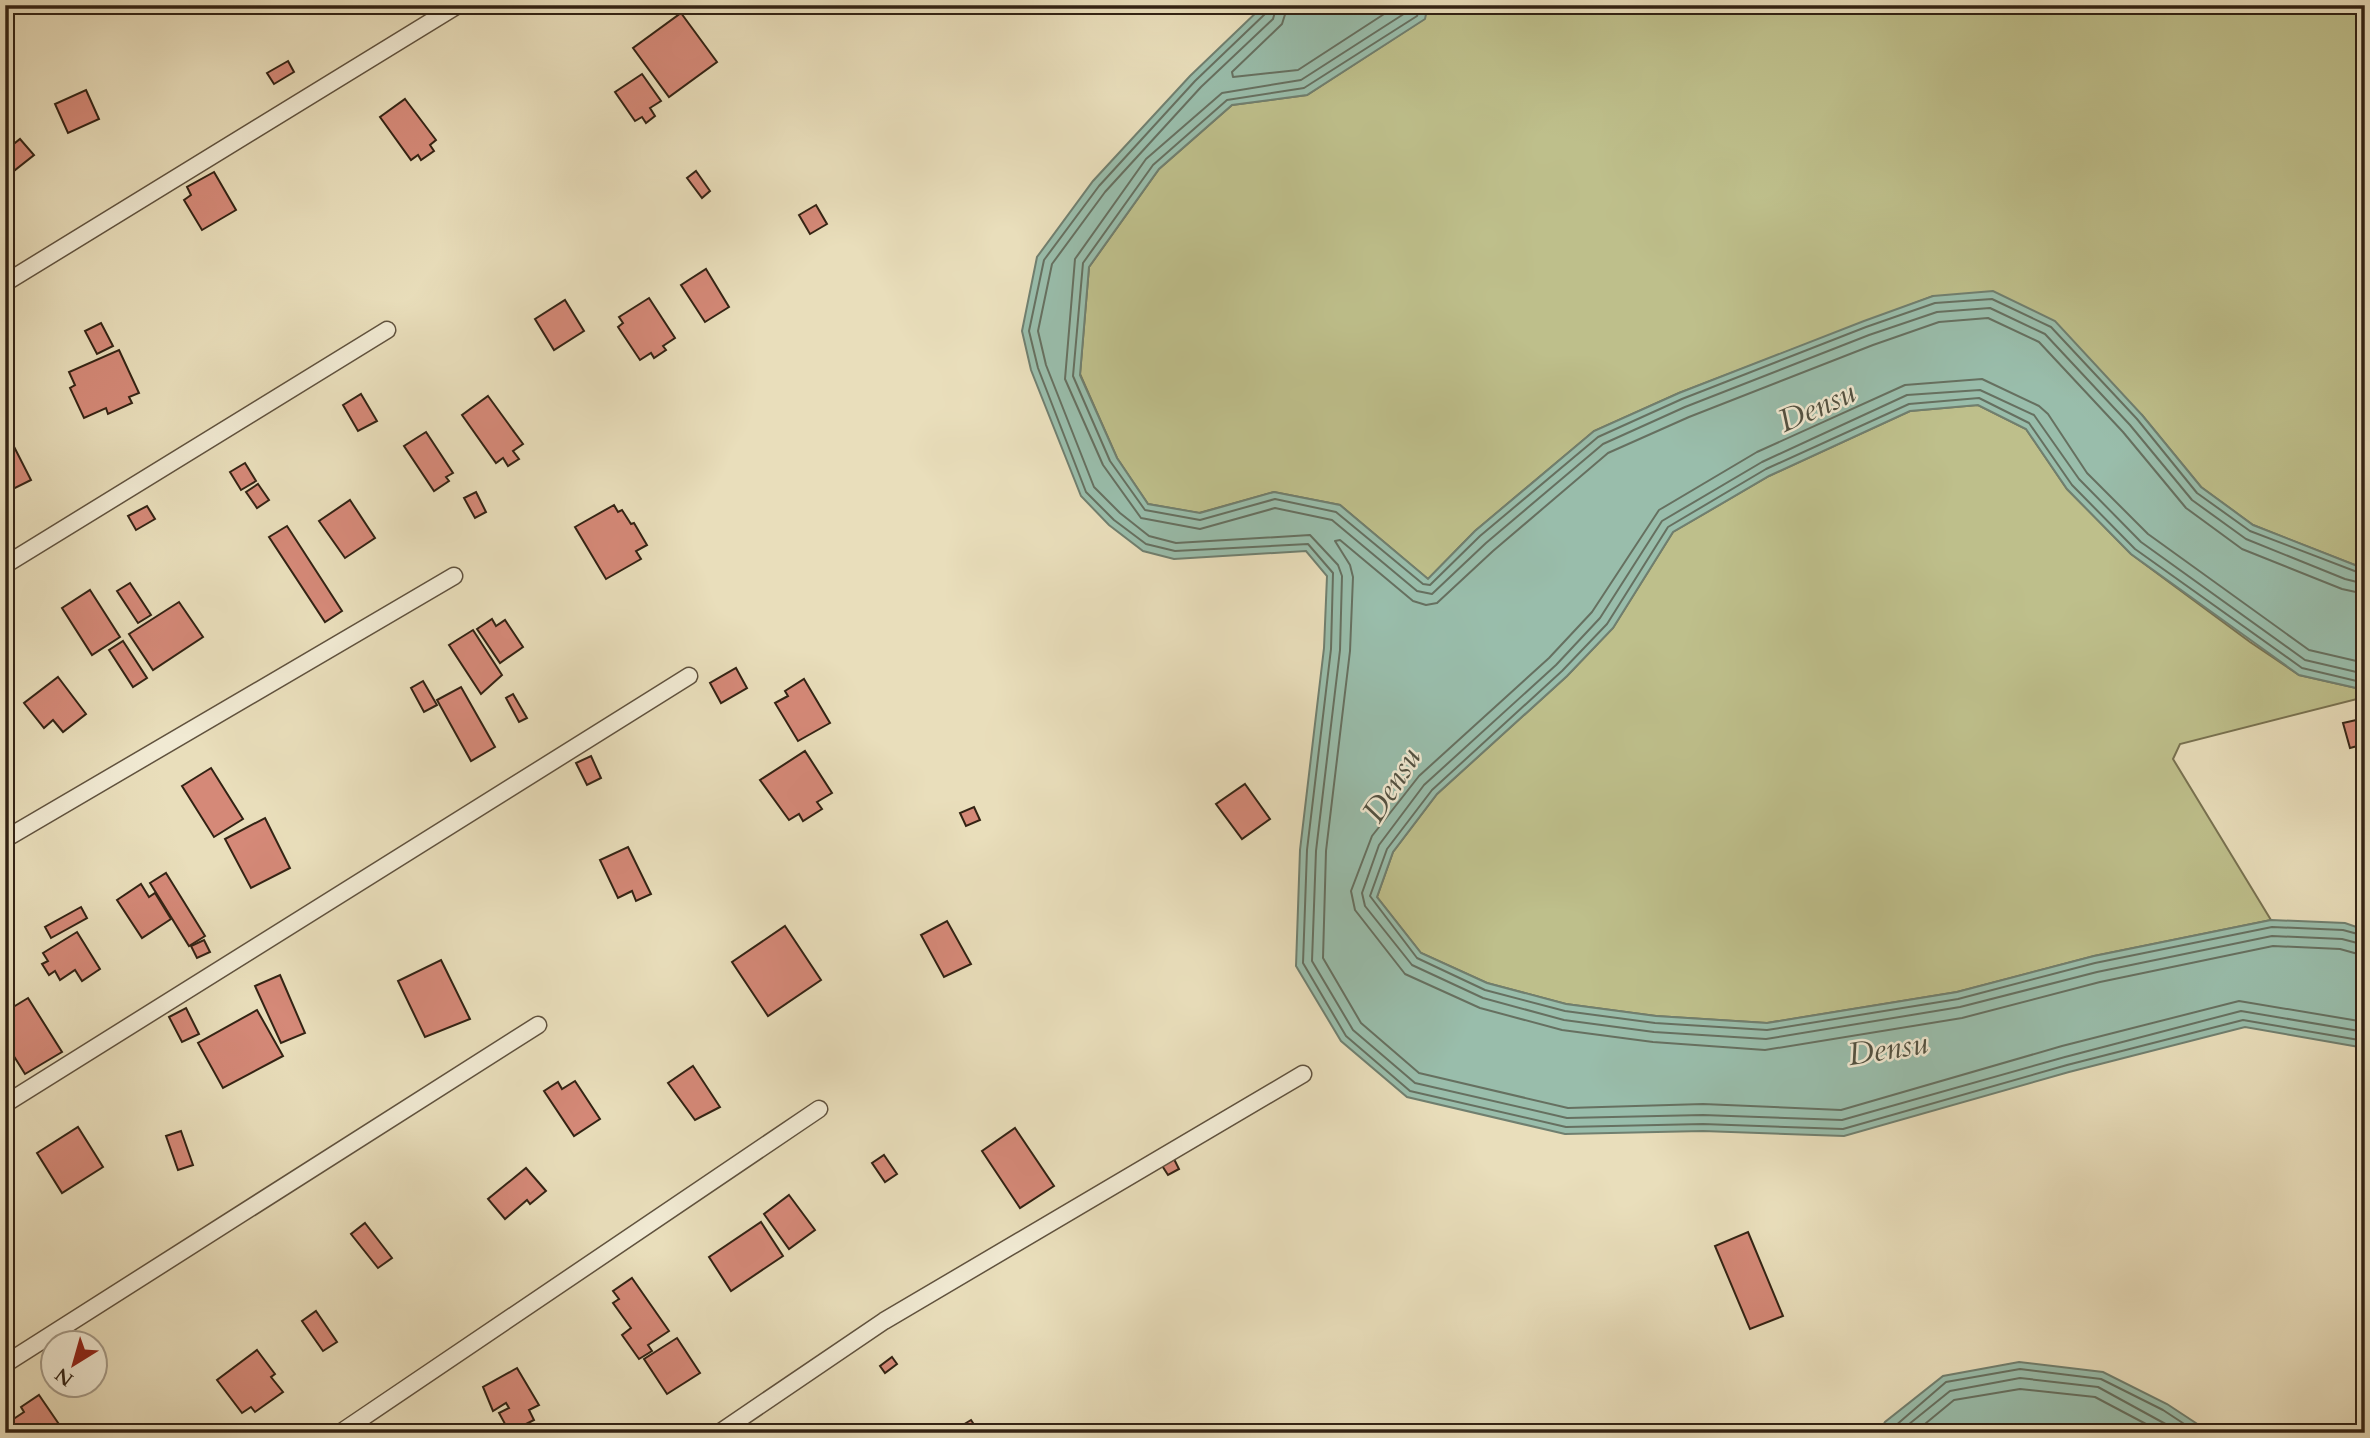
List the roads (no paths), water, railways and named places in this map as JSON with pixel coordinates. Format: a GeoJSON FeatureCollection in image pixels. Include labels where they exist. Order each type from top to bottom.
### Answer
{"type":"FeatureCollection","features":[{"type":"Feature","properties":{"kind":"street"},"geometry":{"type":"LineString","coordinates":[[5,10],[12,5]]}},
{"type":"Feature","properties":{"kind":"street"},"geometry":{"type":"LineString","coordinates":[[5,283],[458,5]]}},
{"type":"Feature","properties":{"kind":"street"},"geometry":{"type":"LineString","coordinates":[[5,565],[387,330]]}},
{"type":"Feature","properties":{"kind":"street"},"geometry":{"type":"LineString","coordinates":[[5,839],[454,576]]}},
{"type":"Feature","properties":{"kind":"street"},"geometry":{"type":"LineString","coordinates":[[5,1104],[689,676]]}},
{"type":"Feature","properties":{"kind":"street"},"geometry":{"type":"LineString","coordinates":[[5,1364],[538,1025]]}},
{"type":"Feature","properties":{"kind":"street"},"geometry":{"type":"LineString","coordinates":[[719,1433],[884,1321],[1303,1074]]}},
{"type":"Feature","properties":{"kind":"street"},"geometry":{"type":"LineString","coordinates":[[340,1433],[819,1109]]}},
{"type":"Feature","properties":{"kind":"water","name":"Densu"},"geometry":{"type":"Polygon","coordinates":[[[1264,5],[1428,5],[1425,19],[1307,95],[1232,105],[1159,169],[1089,267],[1080,375],[1117,458],[1148,504],[1200,513],[1274,492],[1340,505],[1428,579],[1475,531],[1594,431],[1679,393],[1933,296],[1993,291],[2055,321],[2142,415],[2201,487],[2253,525],[2365,569],[2365,690],[2299,675],[2131,554],[2067,489],[2026,429],[1978,405],[1910,411],[1769,476],[1673,532],[1613,628],[1567,676],[1437,794],[1393,852],[1377,897],[1421,953],[1487,983],[1566,1004],[1656,1016],[1767,1023],[1957,992],[2094,956],[2271,920],[2345,923],[2365,930],[2365,1048],[2245,1027],[2069,1072],[1844,1136],[1703,1131],[1565,1134],[1407,1097],[1341,1041],[1296,966],[1300,850],[1324,648],[1327,576],[1306,551],[1174,559],[1143,551],[1109,525],[1081,496],[1031,370],[1022,331],[1037,257],[1093,181],[1190,76],[1264,5]]]}},
{"type":"Feature","properties":{"kind":"water"},"geometry":{"type":"Polygon","coordinates":[[[2019,1362],[2103,1372],[2167,1404],[2211,1433],[1879,1433],[1885,1422],[1943,1376],[2019,1362]]]}}]}
